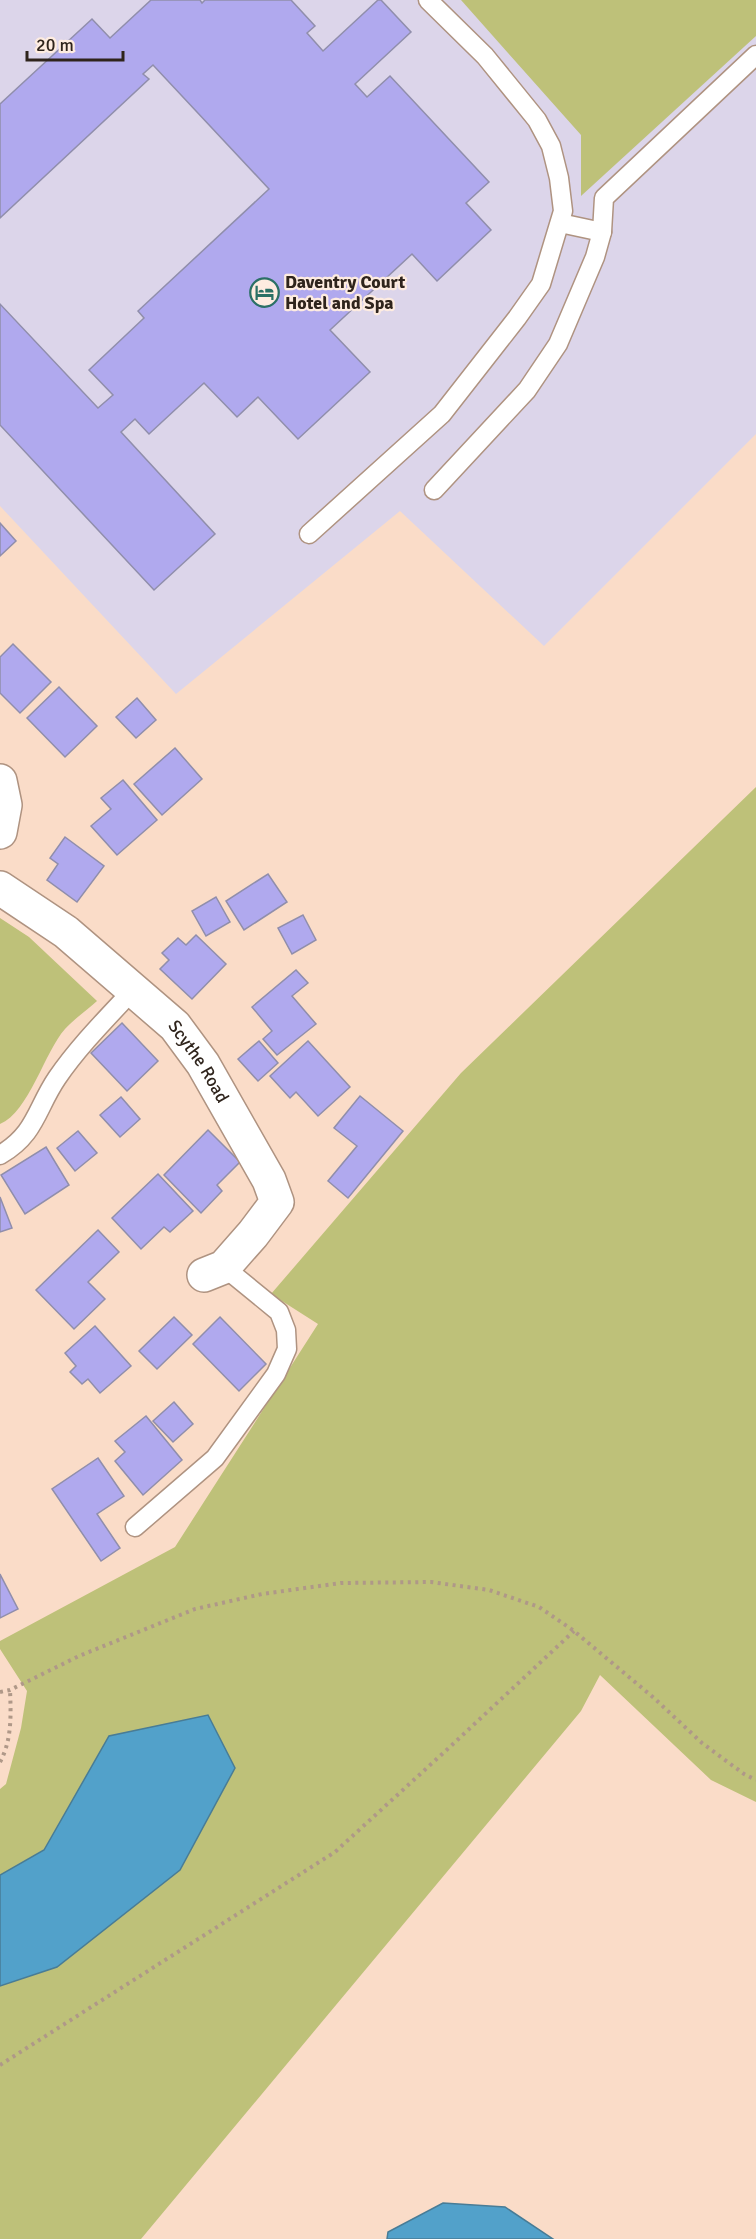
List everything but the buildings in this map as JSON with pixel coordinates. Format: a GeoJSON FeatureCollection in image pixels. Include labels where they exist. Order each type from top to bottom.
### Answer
{"type":"FeatureCollection","features":[{"type":"Feature","properties":{"kind":"street"},"geometry":{"type":"LineString","coordinates":[[0,781],[5,805],[0,832]]}},
{"type":"Feature","properties":{"kind":"street","name":"Scythe Road"},"geometry":{"type":"LineString","coordinates":[[0,888],[66,932],[175,1026],[203,1064],[269,1180],[277,1202],[253,1234],[214,1271]]}},
{"type":"Feature","properties":{"kind":"lane"},"geometry":{"type":"LineString","coordinates":[[309,534],[442,414],[541,284],[563,211],[559,178],[551,146],[537,120],[485,56],[428,0]]}},
{"type":"Feature","properties":{"kind":"lane"},"geometry":{"type":"LineString","coordinates":[[434,490],[527,390],[558,344],[595,257],[602,232],[604,198],[756,55]]}},
{"type":"Feature","properties":{"kind":"lane"},"geometry":{"type":"LineString","coordinates":[[560,223],[602,232]]}},
{"type":"Feature","properties":{"kind":"lane"},"geometry":{"type":"LineString","coordinates":[[0,1155],[12,1148],[34,1124],[56,1079],[87,1040],[133,990]]}},
{"type":"Feature","properties":{"kind":"lane"},"geometry":{"type":"LineString","coordinates":[[135,1527],[215,1458],[276,1374],[287,1349],[286,1330],[279,1312],[214,1271]]}},
{"type":"Feature","properties":{"kind":"path"},"geometry":{"type":"LineString","coordinates":[[0,1692],[10,1690],[79,1656],[195,1609],[262,1594],[341,1583],[431,1582],[489,1590],[539,1607],[574,1631],[654,1698],[702,1743],[756,1780]]}},
{"type":"Feature","properties":{"kind":"path"},"geometry":{"type":"LineString","coordinates":[[0,2065],[334,1852],[574,1631]]}},
{"type":"Feature","properties":{"kind":"path"},"geometry":{"type":"LineString","coordinates":[[0,1762],[8,1748],[11,1715],[10,1690]]}},
{"type":"Feature","properties":{"kind":"shaded area"},"geometry":{"type":"Polygon","coordinates":[[[0,0],[756,0],[756,434],[544,646],[400,511],[176,694],[0,506],[0,0]]]}},
{"type":"Feature","properties":{"kind":"green space"},"geometry":{"type":"Polygon","coordinates":[[[461,0],[756,0],[756,36],[581,196],[581,135],[461,0]]]}},
{"type":"Feature","properties":{"kind":"green space"},"geometry":{"type":"Polygon","coordinates":[[[756,787],[756,1802],[711,1780],[600,1675],[581,1711],[141,2239],[0,2239],[0,1789],[6,1784],[21,1728],[27,1691],[0,1649],[0,1641],[175,1547],[318,1324],[271,1294],[461,1073],[756,787]]]}},
{"type":"Feature","properties":{"kind":"green space"},"geometry":{"type":"Polygon","coordinates":[[[0,918],[29,937],[97,1001],[65,1029],[20,1107],[0,1124],[0,918]]]}},
{"type":"Feature","properties":{"kind":"water"},"geometry":{"type":"Polygon","coordinates":[[[208,1715],[235,1768],[180,1870],[57,1967],[0,1986],[0,1875],[44,1850],[109,1736],[208,1715]]]}},
{"type":"Feature","properties":{"kind":"water"},"geometry":{"type":"Polygon","coordinates":[[[443,2203],[505,2207],[553,2239],[387,2239],[388,2232],[443,2203]]]}},
{"type":"Feature","properties":{"kind":"place","name":"Daventry Court Hotel and Spa"},"geometry":{"type":"Point","coordinates":[264,292]}}]}
